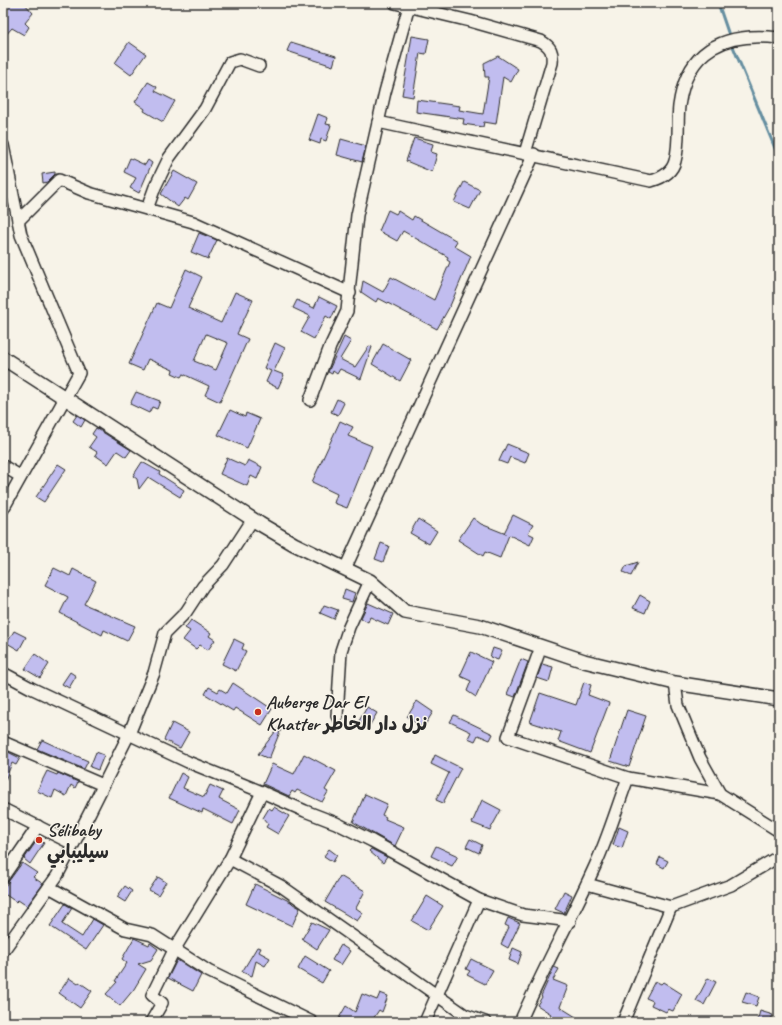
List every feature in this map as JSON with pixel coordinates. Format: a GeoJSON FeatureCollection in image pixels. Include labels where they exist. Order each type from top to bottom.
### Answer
{"type":"FeatureCollection","features":[{"type":"Feature","properties":{"kind":"main road"},"geometry":{"type":"LineString","coordinates":[[3,358],[64,399],[123,434],[294,544],[370,581],[405,612],[480,626],[584,661],[675,683],[779,699]]}},
{"type":"Feature","properties":{"kind":"street"},"geometry":{"type":"LineString","coordinates":[[345,569],[529,154],[553,54],[549,46],[541,41],[395,3]]}},
{"type":"Feature","properties":{"kind":"street"},"geometry":{"type":"LineString","coordinates":[[310,400],[330,347],[347,311],[357,215],[378,122],[409,6]]}},
{"type":"Feature","properties":{"kind":"street"},"geometry":{"type":"LineString","coordinates":[[378,122],[651,180],[661,178],[670,171],[675,161],[679,105],[683,86],[692,68],[705,52],[722,41],[744,37],[779,38]]}},
{"type":"Feature","properties":{"kind":"street"},"geometry":{"type":"LineString","coordinates":[[147,209],[159,177],[169,158],[205,109],[230,62],[240,59],[260,66]]}},
{"type":"Feature","properties":{"kind":"street"},"geometry":{"type":"LineString","coordinates":[[3,145],[21,235],[79,373],[3,508]]}},
{"type":"Feature","properties":{"kind":"street"},"geometry":{"type":"LineString","coordinates":[[18,221],[59,180],[90,193],[193,222],[350,293]]}},
{"type":"Feature","properties":{"kind":"street"},"geometry":{"type":"LineString","coordinates":[[3,466],[20,476]]}},
{"type":"Feature","properties":{"kind":"street"},"geometry":{"type":"LineString","coordinates":[[3,951],[49,887],[73,844],[129,734],[154,672],[165,633],[186,612],[203,586],[223,565],[253,519]]}},
{"type":"Feature","properties":{"kind":"street"},"geometry":{"type":"LineString","coordinates":[[337,716],[341,652],[349,627],[370,581]]}},
{"type":"Feature","properties":{"kind":"street"},"geometry":{"type":"LineString","coordinates":[[541,647],[508,737],[628,778],[720,794],[779,831]]}},
{"type":"Feature","properties":{"kind":"street"},"geometry":{"type":"LineString","coordinates":[[3,673],[30,688],[188,762],[336,823],[372,841],[479,900],[523,915],[570,921]]}},
{"type":"Feature","properties":{"kind":"street"},"geometry":{"type":"LineString","coordinates":[[675,683],[678,705],[700,758],[720,794]]}},
{"type":"Feature","properties":{"kind":"street"},"geometry":{"type":"LineString","coordinates":[[3,742],[103,785]]}},
{"type":"Feature","properties":{"kind":"street"},"geometry":{"type":"LineString","coordinates":[[520,1022],[539,977],[570,921],[587,884],[628,778]]}},
{"type":"Feature","properties":{"kind":"street"},"geometry":{"type":"LineString","coordinates":[[151,1022],[162,1003],[152,995],[174,950],[230,859],[262,792]]}},
{"type":"Feature","properties":{"kind":"street"},"geometry":{"type":"LineString","coordinates":[[3,809],[73,844]]}},
{"type":"Feature","properties":{"kind":"street"},"geometry":{"type":"LineString","coordinates":[[3,877],[38,826]]}},
{"type":"Feature","properties":{"kind":"street"},"geometry":{"type":"LineString","coordinates":[[587,884],[671,907],[731,885],[779,858]]}},
{"type":"Feature","properties":{"kind":"street"},"geometry":{"type":"LineString","coordinates":[[230,859],[281,886],[465,1015],[485,1022]]}},
{"type":"Feature","properties":{"kind":"street"},"geometry":{"type":"LineString","coordinates":[[49,887],[125,929],[152,935],[215,974],[312,1022]]}},
{"type":"Feature","properties":{"kind":"street"},"geometry":{"type":"LineString","coordinates":[[425,1022],[479,900]]}},
{"type":"Feature","properties":{"kind":"street"},"geometry":{"type":"LineString","coordinates":[[623,1022],[671,907]]}},
{"type":"Feature","properties":{"kind":"building"},"geometry":{"type":"Polygon","coordinates":[[[3,3],[24,3],[33,13],[25,23],[29,27],[24,35],[12,28],[3,38],[3,3]]]}},
{"type":"Feature","properties":{"kind":"building"},"geometry":{"type":"Polygon","coordinates":[[[412,36],[429,39],[426,54],[420,53],[413,97],[402,95],[412,36]]]}},
{"type":"Feature","properties":{"kind":"building"},"geometry":{"type":"Polygon","coordinates":[[[129,42],[146,54],[131,75],[115,63],[129,42]]]}},
{"type":"Feature","properties":{"kind":"building"},"geometry":{"type":"Polygon","coordinates":[[[291,42],[336,56],[333,66],[287,51],[291,42]]]}},
{"type":"Feature","properties":{"kind":"building"},"geometry":{"type":"Polygon","coordinates":[[[498,56],[518,69],[511,82],[503,77],[496,124],[484,122],[483,127],[463,124],[464,119],[416,112],[417,100],[460,106],[459,110],[483,114],[489,77],[485,77],[484,63],[498,56]]]}},
{"type":"Feature","properties":{"kind":"building"},"geometry":{"type":"Polygon","coordinates":[[[148,82],[157,87],[155,91],[175,101],[163,122],[144,111],[145,109],[135,102],[148,82]]]}},
{"type":"Feature","properties":{"kind":"building"},"geometry":{"type":"Polygon","coordinates":[[[318,114],[328,118],[326,124],[331,125],[326,141],[321,139],[320,144],[309,140],[318,114]]]}},
{"type":"Feature","properties":{"kind":"building"},"geometry":{"type":"Polygon","coordinates":[[[414,138],[433,144],[431,152],[437,154],[432,172],[406,161],[414,138]]]}},
{"type":"Feature","properties":{"kind":"building"},"geometry":{"type":"Polygon","coordinates":[[[341,139],[366,146],[362,162],[337,155],[341,139]]]}},
{"type":"Feature","properties":{"kind":"building"},"geometry":{"type":"Polygon","coordinates":[[[130,158],[145,165],[148,160],[152,163],[139,193],[130,188],[136,178],[124,172],[130,158]]]}},
{"type":"Feature","properties":{"kind":"building"},"geometry":{"type":"Polygon","coordinates":[[[174,171],[197,184],[188,200],[185,198],[178,207],[161,194],[174,171]]]}},
{"type":"Feature","properties":{"kind":"building"},"geometry":{"type":"Polygon","coordinates":[[[55,172],[55,174],[47,182],[43,183],[42,174],[55,172]]]}},
{"type":"Feature","properties":{"kind":"building"},"geometry":{"type":"Polygon","coordinates":[[[464,182],[480,190],[470,209],[454,202],[464,182]]]}},
{"type":"Feature","properties":{"kind":"building"},"geometry":{"type":"Polygon","coordinates":[[[388,210],[396,214],[398,211],[412,220],[414,216],[457,241],[454,246],[471,256],[450,306],[437,329],[378,298],[376,302],[361,292],[363,281],[383,292],[391,277],[434,300],[450,262],[447,260],[448,257],[403,231],[397,241],[379,231],[388,210]]]}},
{"type":"Feature","properties":{"kind":"building"},"geometry":{"type":"Polygon","coordinates":[[[199,233],[217,240],[208,259],[191,252],[199,233]]]}},
{"type":"Feature","properties":{"kind":"building"},"geometry":{"type":"Polygon","coordinates":[[[186,269],[202,277],[188,308],[221,323],[235,292],[253,300],[237,334],[248,339],[220,402],[205,395],[209,386],[183,374],[181,377],[172,373],[173,370],[148,359],[143,370],[129,364],[157,303],[169,308],[186,269]],[[206,334],[194,361],[216,370],[228,343],[206,334]]]}},
{"type":"Feature","properties":{"kind":"building"},"geometry":{"type":"Polygon","coordinates":[[[319,297],[337,306],[331,319],[326,316],[314,339],[301,332],[310,316],[293,308],[297,300],[314,308],[319,297]]]}},
{"type":"Feature","properties":{"kind":"building"},"geometry":{"type":"Polygon","coordinates":[[[344,337],[351,341],[340,359],[355,367],[369,346],[372,347],[361,379],[340,369],[337,374],[333,371],[332,374],[328,372],[344,337]]]}},
{"type":"Feature","properties":{"kind":"building"},"geometry":{"type":"Polygon","coordinates":[[[275,343],[285,348],[274,371],[284,375],[278,388],[266,382],[271,371],[264,368],[275,343]]]}},
{"type":"Feature","properties":{"kind":"building"},"geometry":{"type":"Polygon","coordinates":[[[383,344],[411,360],[400,381],[372,364],[383,344]]]}},
{"type":"Feature","properties":{"kind":"building"},"geometry":{"type":"Polygon","coordinates":[[[136,392],[160,401],[157,409],[152,407],[149,413],[130,404],[136,392]]]}},
{"type":"Feature","properties":{"kind":"building"},"geometry":{"type":"Polygon","coordinates":[[[337,399],[344,403],[338,415],[331,412],[337,399]]]}},
{"type":"Feature","properties":{"kind":"building"},"geometry":{"type":"Polygon","coordinates":[[[230,410],[245,417],[246,413],[260,419],[247,448],[218,435],[230,410]]]}},
{"type":"Feature","properties":{"kind":"building"},"geometry":{"type":"Polygon","coordinates":[[[77,415],[85,420],[81,427],[73,421],[77,415]]]}},
{"type":"Feature","properties":{"kind":"building"},"geometry":{"type":"Polygon","coordinates":[[[340,421],[353,427],[348,436],[372,446],[347,508],[334,503],[337,494],[312,482],[340,421]]]}},
{"type":"Feature","properties":{"kind":"building"},"geometry":{"type":"Polygon","coordinates":[[[96,428],[131,450],[126,457],[117,451],[108,464],[95,455],[97,452],[89,447],[96,437],[92,434],[96,428]]]}},
{"type":"Feature","properties":{"kind":"building"},"geometry":{"type":"Polygon","coordinates":[[[507,444],[529,453],[525,463],[510,457],[507,464],[499,461],[507,444]]]}},
{"type":"Feature","properties":{"kind":"building"},"geometry":{"type":"Polygon","coordinates":[[[227,458],[245,466],[248,460],[262,467],[257,479],[251,476],[247,486],[220,474],[227,458]]]}},
{"type":"Feature","properties":{"kind":"building"},"geometry":{"type":"Polygon","coordinates":[[[142,462],[160,472],[159,474],[184,490],[180,497],[148,477],[139,489],[137,479],[133,476],[142,462]]]}},
{"type":"Feature","properties":{"kind":"building"},"geometry":{"type":"Polygon","coordinates":[[[58,464],[66,469],[44,502],[36,497],[58,464]]]}},
{"type":"Feature","properties":{"kind":"building"},"geometry":{"type":"Polygon","coordinates":[[[513,515],[533,525],[528,533],[534,536],[530,545],[509,535],[500,558],[485,552],[483,556],[458,540],[473,518],[481,524],[506,534],[504,533],[513,515]]]}},
{"type":"Feature","properties":{"kind":"building"},"geometry":{"type":"Polygon","coordinates":[[[418,519],[437,531],[429,544],[410,533],[418,519]]]}},
{"type":"Feature","properties":{"kind":"building"},"geometry":{"type":"Polygon","coordinates":[[[381,543],[389,546],[383,562],[375,559],[381,543]]]}},
{"type":"Feature","properties":{"kind":"building"},"geometry":{"type":"Polygon","coordinates":[[[638,562],[631,576],[623,572],[626,566],[638,562]]]}},
{"type":"Feature","properties":{"kind":"building"},"geometry":{"type":"Polygon","coordinates":[[[54,568],[70,576],[73,569],[96,581],[84,604],[135,626],[127,641],[104,630],[102,635],[60,613],[68,597],[45,585],[54,568]]]}},
{"type":"Feature","properties":{"kind":"building"},"geometry":{"type":"Polygon","coordinates":[[[345,589],[355,593],[352,602],[342,599],[345,589]]]}},
{"type":"Feature","properties":{"kind":"building"},"geometry":{"type":"Polygon","coordinates":[[[640,595],[650,601],[645,613],[633,608],[640,595]]]}},
{"type":"Feature","properties":{"kind":"building"},"geometry":{"type":"Polygon","coordinates":[[[368,603],[393,614],[388,625],[370,617],[368,622],[361,618],[368,603]]]}},
{"type":"Feature","properties":{"kind":"building"},"geometry":{"type":"Polygon","coordinates":[[[324,605],[338,610],[334,619],[320,613],[324,605]]]}},
{"type":"Feature","properties":{"kind":"building"},"geometry":{"type":"Polygon","coordinates":[[[191,620],[211,633],[209,636],[215,640],[208,650],[200,645],[196,649],[183,640],[190,631],[185,628],[191,620]]]}},
{"type":"Feature","properties":{"kind":"building"},"geometry":{"type":"Polygon","coordinates":[[[14,631],[26,637],[19,650],[7,643],[14,631]]]}},
{"type":"Feature","properties":{"kind":"building"},"geometry":{"type":"Polygon","coordinates":[[[234,639],[244,644],[242,649],[246,651],[236,671],[222,664],[234,639]]]}},
{"type":"Feature","properties":{"kind":"building"},"geometry":{"type":"Polygon","coordinates":[[[493,648],[502,651],[498,660],[490,657],[493,648]]]}},
{"type":"Feature","properties":{"kind":"building"},"geometry":{"type":"Polygon","coordinates":[[[471,652],[492,662],[476,697],[467,691],[471,681],[460,676],[471,652]]]}},
{"type":"Feature","properties":{"kind":"building"},"geometry":{"type":"Polygon","coordinates":[[[35,654],[49,664],[40,678],[25,669],[35,654]]]}},
{"type":"Feature","properties":{"kind":"building"},"geometry":{"type":"Polygon","coordinates":[[[521,659],[528,662],[515,697],[507,694],[521,659]]]}},
{"type":"Feature","properties":{"kind":"building"},"geometry":{"type":"Polygon","coordinates":[[[542,664],[553,667],[549,682],[537,678],[542,664]]]}},
{"type":"Feature","properties":{"kind":"building"},"geometry":{"type":"Polygon","coordinates":[[[70,672],[76,676],[69,688],[62,684],[70,672]]]}},
{"type":"Feature","properties":{"kind":"building"},"geometry":{"type":"Polygon","coordinates":[[[584,682],[591,685],[588,695],[609,703],[590,753],[558,741],[561,732],[530,722],[540,693],[576,705],[584,682]]]}},
{"type":"Feature","properties":{"kind":"building"},"geometry":{"type":"Polygon","coordinates":[[[233,683],[272,709],[262,725],[235,708],[233,711],[205,694],[209,687],[218,692],[220,689],[227,693],[233,683]]]}},
{"type":"Feature","properties":{"kind":"building"},"geometry":{"type":"Polygon","coordinates":[[[417,701],[433,712],[423,728],[407,717],[417,701]]]}},
{"type":"Feature","properties":{"kind":"building"},"geometry":{"type":"Polygon","coordinates":[[[367,707],[377,713],[368,728],[359,721],[367,707]]]}},
{"type":"Feature","properties":{"kind":"building"},"geometry":{"type":"Polygon","coordinates":[[[627,710],[646,716],[629,767],[610,761],[627,710]]]}},
{"type":"Feature","properties":{"kind":"building"},"geometry":{"type":"Polygon","coordinates":[[[454,715],[493,734],[490,740],[478,735],[475,741],[468,738],[471,732],[450,722],[454,715]]]}},
{"type":"Feature","properties":{"kind":"building"},"geometry":{"type":"Polygon","coordinates":[[[172,723],[189,732],[180,748],[164,740],[172,723]]]}},
{"type":"Feature","properties":{"kind":"building"},"geometry":{"type":"Polygon","coordinates":[[[279,727],[281,729],[269,759],[258,754],[279,727]]]}},
{"type":"Feature","properties":{"kind":"building"},"geometry":{"type":"Polygon","coordinates":[[[42,740],[88,761],[84,769],[37,749],[42,740]]]}},
{"type":"Feature","properties":{"kind":"building"},"geometry":{"type":"Polygon","coordinates":[[[8,752],[20,758],[16,765],[12,763],[3,785],[3,764],[8,752]]]}},
{"type":"Feature","properties":{"kind":"building"},"geometry":{"type":"Polygon","coordinates":[[[96,752],[104,755],[98,770],[90,767],[96,752]]]}},
{"type":"Feature","properties":{"kind":"building"},"geometry":{"type":"Polygon","coordinates":[[[304,754],[336,771],[325,790],[328,792],[322,802],[297,790],[295,793],[292,791],[289,796],[263,784],[272,764],[294,774],[304,754]]]}},
{"type":"Feature","properties":{"kind":"building"},"geometry":{"type":"Polygon","coordinates":[[[435,755],[461,768],[443,803],[436,800],[449,773],[431,764],[435,755]]]}},
{"type":"Feature","properties":{"kind":"building"},"geometry":{"type":"Polygon","coordinates":[[[47,771],[57,775],[58,773],[78,782],[75,788],[71,785],[66,796],[55,790],[52,798],[37,791],[47,771]]]}},
{"type":"Feature","properties":{"kind":"building"},"geometry":{"type":"Polygon","coordinates":[[[181,773],[188,777],[183,788],[204,797],[210,785],[223,791],[219,799],[240,810],[233,824],[203,809],[202,813],[169,798],[181,773]]]}},
{"type":"Feature","properties":{"kind":"building"},"geometry":{"type":"Polygon","coordinates":[[[365,794],[387,804],[382,815],[386,817],[385,819],[404,827],[395,846],[353,822],[365,794]]]}},
{"type":"Feature","properties":{"kind":"building"},"geometry":{"type":"Polygon","coordinates":[[[482,800],[501,810],[490,830],[472,823],[482,800]]]}},
{"type":"Feature","properties":{"kind":"building"},"geometry":{"type":"Polygon","coordinates":[[[274,807],[289,816],[278,834],[266,827],[268,824],[263,818],[269,808],[272,810],[274,807]]]}},
{"type":"Feature","properties":{"kind":"building"},"geometry":{"type":"Polygon","coordinates":[[[619,827],[628,831],[622,848],[613,845],[619,827]]]}},
{"type":"Feature","properties":{"kind":"building"},"geometry":{"type":"Polygon","coordinates":[[[38,839],[44,843],[30,864],[24,859],[38,839]]]}},
{"type":"Feature","properties":{"kind":"building"},"geometry":{"type":"Polygon","coordinates":[[[470,839],[482,845],[479,853],[466,847],[470,839]]]}},
{"type":"Feature","properties":{"kind":"building"},"geometry":{"type":"Polygon","coordinates":[[[436,846],[458,856],[452,866],[431,856],[436,846]]]}},
{"type":"Feature","properties":{"kind":"building"},"geometry":{"type":"Polygon","coordinates":[[[329,849],[337,855],[333,862],[324,856],[329,849]]]}},
{"type":"Feature","properties":{"kind":"building"},"geometry":{"type":"Polygon","coordinates":[[[371,849],[387,857],[383,863],[369,851],[371,849]]]}},
{"type":"Feature","properties":{"kind":"building"},"geometry":{"type":"Polygon","coordinates":[[[660,857],[668,861],[664,868],[657,864],[660,857]]]}},
{"type":"Feature","properties":{"kind":"building"},"geometry":{"type":"Polygon","coordinates":[[[22,863],[37,873],[33,877],[43,884],[27,906],[18,900],[16,902],[3,893],[3,889],[22,863]]]}},
{"type":"Feature","properties":{"kind":"building"},"geometry":{"type":"Polygon","coordinates":[[[340,876],[365,891],[356,908],[363,913],[357,921],[325,902],[340,876]]]}},
{"type":"Feature","properties":{"kind":"building"},"geometry":{"type":"Polygon","coordinates":[[[158,877],[166,882],[158,895],[149,890],[158,877]]]}},
{"type":"Feature","properties":{"kind":"building"},"geometry":{"type":"Polygon","coordinates":[[[255,884],[300,908],[292,926],[246,904],[255,884]]]}},
{"type":"Feature","properties":{"kind":"building"},"geometry":{"type":"Polygon","coordinates":[[[125,886],[132,891],[125,902],[117,897],[125,886]]]}},
{"type":"Feature","properties":{"kind":"building"},"geometry":{"type":"Polygon","coordinates":[[[564,891],[572,895],[564,913],[555,909],[564,891]]]}},
{"type":"Feature","properties":{"kind":"building"},"geometry":{"type":"Polygon","coordinates":[[[427,896],[443,906],[428,930],[412,921],[427,896]]]}},
{"type":"Feature","properties":{"kind":"building"},"geometry":{"type":"Polygon","coordinates":[[[65,904],[72,908],[62,924],[82,937],[93,919],[103,925],[86,950],[50,926],[65,904]]]}},
{"type":"Feature","properties":{"kind":"building"},"geometry":{"type":"Polygon","coordinates":[[[508,918],[520,923],[508,948],[501,944],[509,927],[505,925],[508,918]]]}},
{"type":"Feature","properties":{"kind":"building"},"geometry":{"type":"Polygon","coordinates":[[[312,922],[329,930],[317,949],[302,939],[312,922]]]}},
{"type":"Feature","properties":{"kind":"building"},"geometry":{"type":"Polygon","coordinates":[[[134,938],[149,945],[150,943],[158,949],[151,960],[138,964],[146,969],[134,989],[120,1006],[106,994],[117,982],[115,981],[127,963],[122,959],[134,938]]]}},
{"type":"Feature","properties":{"kind":"building"},"geometry":{"type":"Polygon","coordinates":[[[341,945],[350,951],[341,965],[332,960],[341,945]]]}},
{"type":"Feature","properties":{"kind":"building"},"geometry":{"type":"Polygon","coordinates":[[[257,947],[261,948],[259,952],[270,958],[265,966],[256,961],[252,976],[242,972],[257,947]]]}},
{"type":"Feature","properties":{"kind":"building"},"geometry":{"type":"Polygon","coordinates":[[[513,948],[522,952],[518,964],[509,960],[513,948]]]}},
{"type":"Feature","properties":{"kind":"building"},"geometry":{"type":"Polygon","coordinates":[[[305,956],[329,971],[322,983],[298,969],[305,956]]]}},
{"type":"Feature","properties":{"kind":"building"},"geometry":{"type":"Polygon","coordinates":[[[471,959],[493,970],[485,984],[467,975],[470,971],[466,969],[471,959]]]}},
{"type":"Feature","properties":{"kind":"building"},"geometry":{"type":"Polygon","coordinates":[[[177,960],[201,975],[193,991],[168,978],[177,960]]]}},
{"type":"Feature","properties":{"kind":"building"},"geometry":{"type":"Polygon","coordinates":[[[554,967],[559,969],[553,980],[568,986],[560,1007],[584,1022],[546,1022],[551,1014],[537,1005],[542,997],[541,996],[554,967]]]}},
{"type":"Feature","properties":{"kind":"building"},"geometry":{"type":"Polygon","coordinates":[[[69,978],[78,984],[79,982],[92,991],[80,1008],[59,993],[69,978]]]}},
{"type":"Feature","properties":{"kind":"building"},"geometry":{"type":"Polygon","coordinates":[[[708,978],[716,982],[704,1005],[696,1001],[708,978]]]}},
{"type":"Feature","properties":{"kind":"building"},"geometry":{"type":"Polygon","coordinates":[[[655,981],[661,984],[663,982],[682,994],[673,1011],[668,1009],[666,1012],[651,1005],[653,1001],[646,998],[655,981]]]}},
{"type":"Feature","properties":{"kind":"building"},"geometry":{"type":"Polygon","coordinates":[[[746,992],[759,997],[756,1006],[742,1002],[746,992]]]}},
{"type":"Feature","properties":{"kind":"building"},"geometry":{"type":"Polygon","coordinates":[[[380,993],[388,996],[382,1012],[379,1010],[371,1022],[345,1022],[339,1018],[346,1006],[355,1012],[362,994],[377,1000],[380,993]]]}},
{"type":"Feature","properties":{"kind":"building"},"geometry":{"type":"Polygon","coordinates":[[[760,1011],[773,1015],[770,1022],[757,1022],[760,1011]]]}},
{"type":"Feature","properties":{"kind":"waterway"},"geometry":{"type":"LineString","coordinates":[[718,3],[732,44],[779,158]]}},
{"type":"Feature","properties":{"kind":"place","name":"Auberge Dar El Khatter نزل دار الخاطر"},"geometry":{"type":"Point","coordinates":[258,712]}},
{"type":"Feature","properties":{"kind":"place","name":"Sélibaby سيليبابي"},"geometry":{"type":"Point","coordinates":[39,840]}}]}
